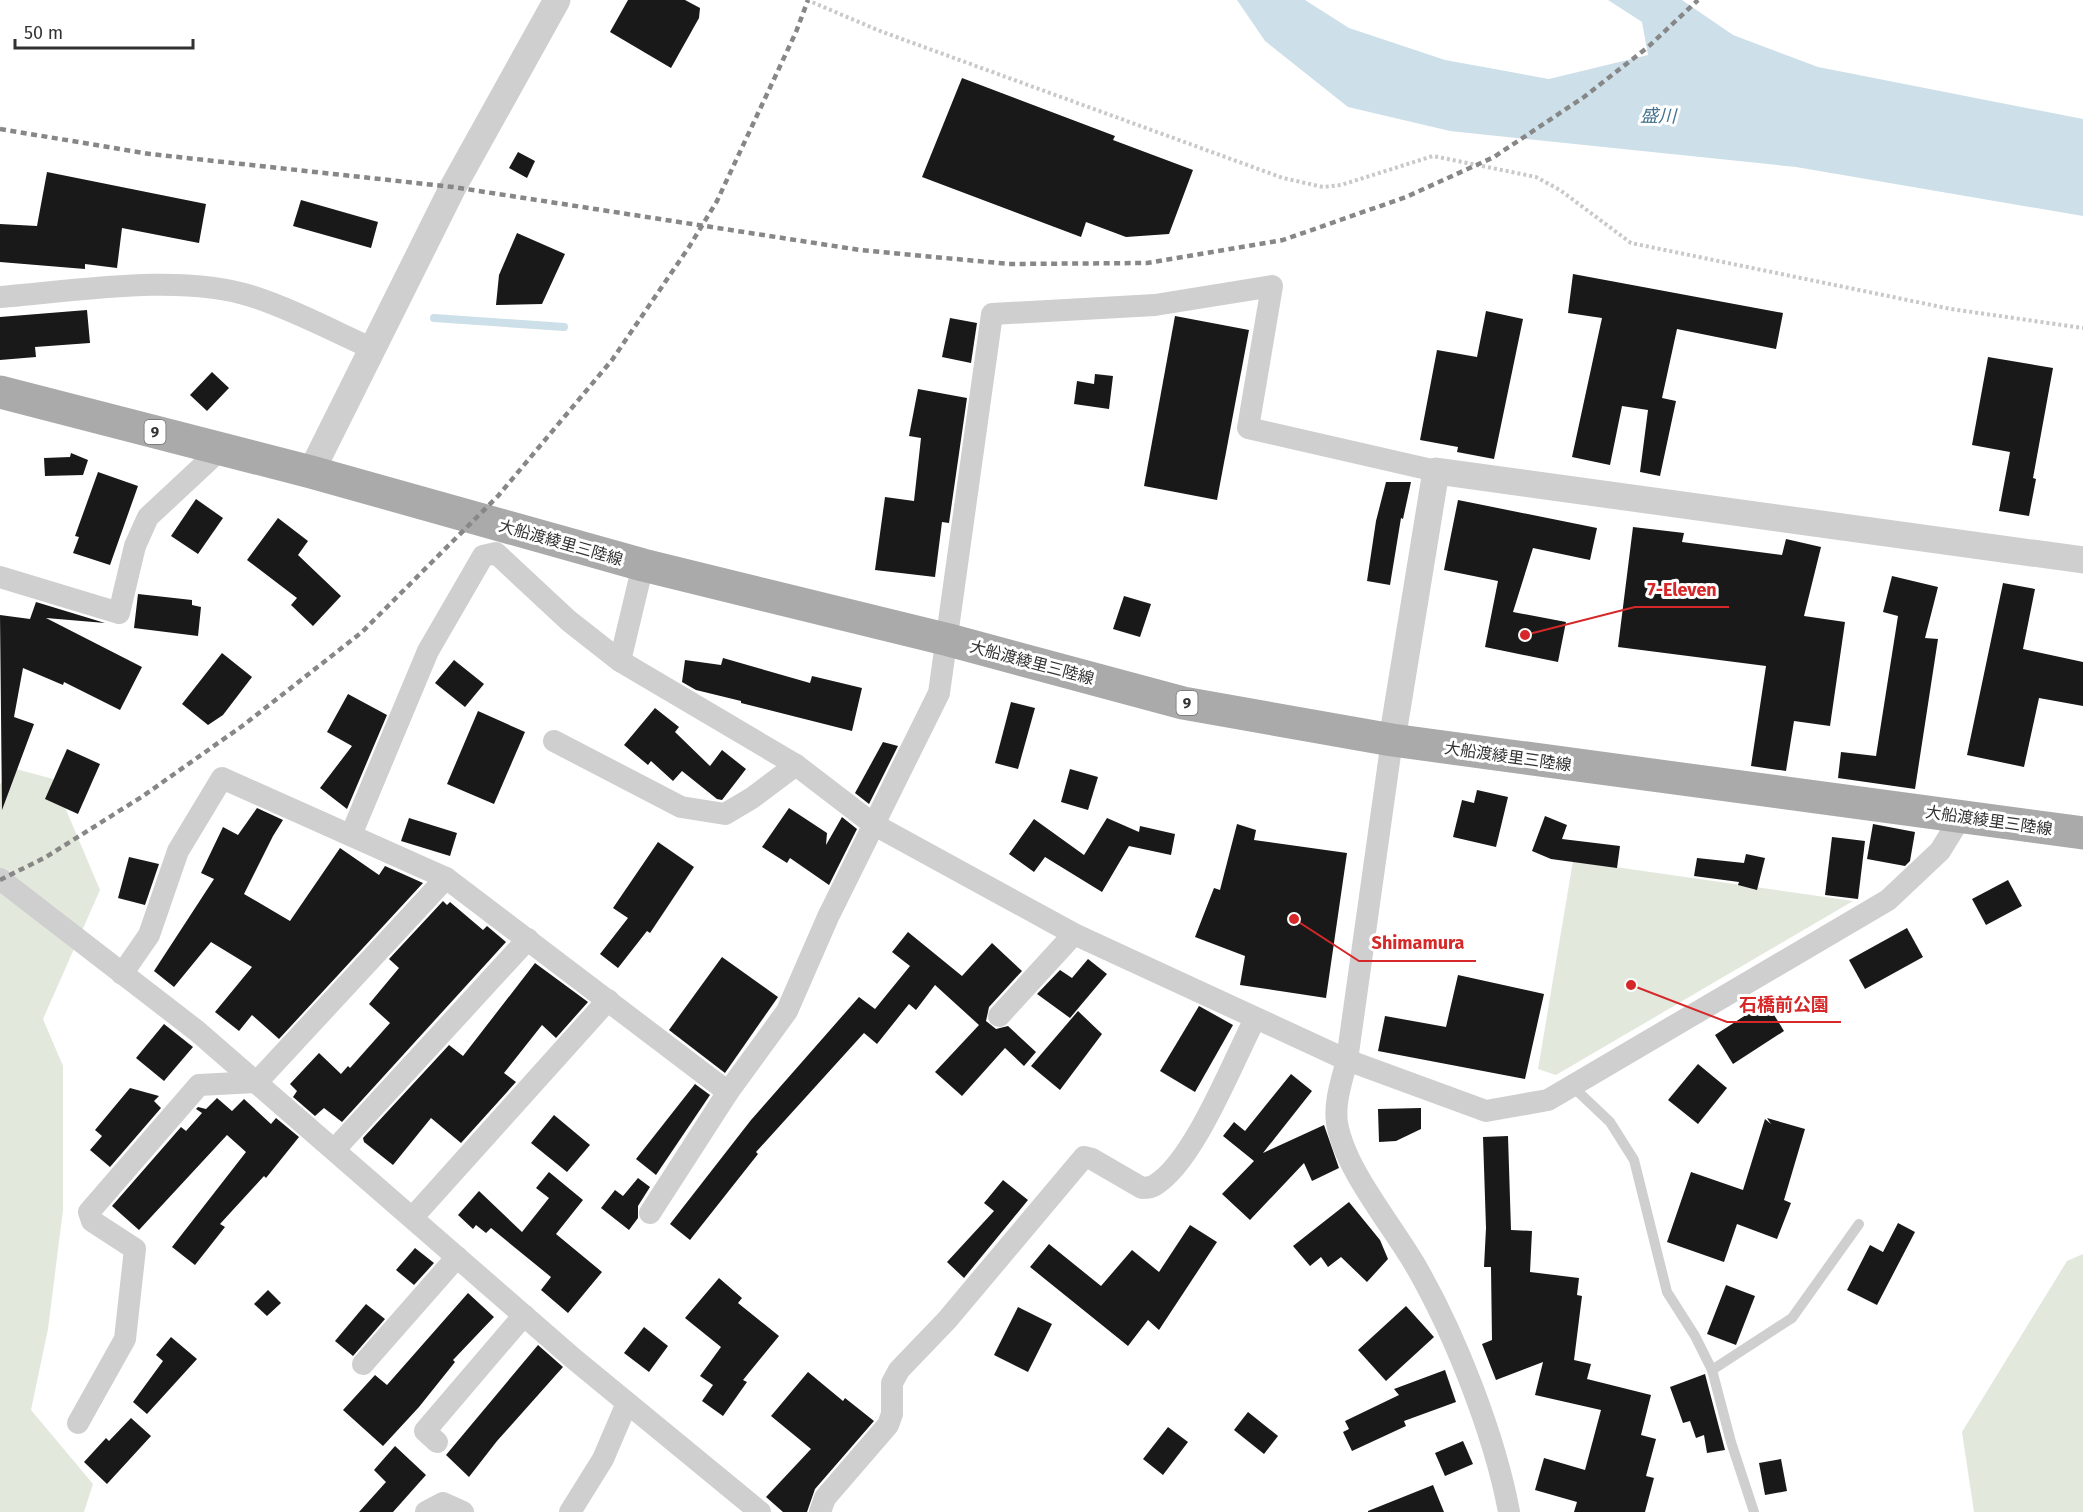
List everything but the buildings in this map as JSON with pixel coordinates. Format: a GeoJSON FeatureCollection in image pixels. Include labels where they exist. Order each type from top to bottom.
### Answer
{"type":"FeatureCollection","features":[{"type":"Feature","properties":{"kind":"main road","name":"大船渡綾里三陸線"},"geometry":{"type":"LineString","coordinates":[[0,392],[311,472],[643,565],[949,639],[1183,703],[1392,740],[2083,832]]}},
{"type":"Feature","properties":{"kind":"street"},"geometry":{"type":"LineString","coordinates":[[311,472],[453,187],[556,0]]}},
{"type":"Feature","properties":{"kind":"street"},"geometry":{"type":"LineString","coordinates":[[0,297],[177,284],[214,287],[251,296],[373,349]]}},
{"type":"Feature","properties":{"kind":"street"},"geometry":{"type":"LineString","coordinates":[[650,1213],[728,1092],[787,1011],[873,824],[939,693],[949,639],[992,314],[1155,305],[1272,286],[1248,428],[1437,471],[2083,560]]}},
{"type":"Feature","properties":{"kind":"street"},"geometry":{"type":"LineString","coordinates":[[0,577],[119,613],[135,546],[144,524],[221,449]]}},
{"type":"Feature","properties":{"kind":"street"},"geometry":{"type":"LineString","coordinates":[[1437,471],[1392,740],[1347,1060],[1337,1106],[1337,1124],[1348,1159],[1418,1270],[1445,1323],[1482,1417],[1504,1483],[1509,1512]]}},
{"type":"Feature","properties":{"kind":"street"},"geometry":{"type":"LineString","coordinates":[[351,836],[428,651],[483,556],[496,553],[569,621],[620,661],[796,765],[873,824],[1074,934],[1255,1019],[1347,1060],[1486,1111],[1548,1100],[1888,900],[1940,851],[1961,817]]}},
{"type":"Feature","properties":{"kind":"street"},"geometry":{"type":"LineString","coordinates":[[620,661],[643,565]]}},
{"type":"Feature","properties":{"kind":"street"},"geometry":{"type":"LineString","coordinates":[[554,741],[681,807],[725,814],[752,798],[796,765]]}},
{"type":"Feature","properties":{"kind":"street"},"geometry":{"type":"LineString","coordinates":[[122,974],[149,934],[178,851],[222,778],[446,878],[728,1092]]}},
{"type":"Feature","properties":{"kind":"street"},"geometry":{"type":"LineString","coordinates":[[78,1423],[125,1340],[135,1249],[92,1221],[89,1212],[199,1085],[257,1082],[446,878]]}},
{"type":"Feature","properties":{"kind":"street"},"geometry":{"type":"LineString","coordinates":[[8,885],[257,1082],[524,1315],[760,1512]]}},
{"type":"Feature","properties":{"kind":"street"},"geometry":{"type":"LineString","coordinates":[[999,1016],[1074,934]]}},
{"type":"Feature","properties":{"kind":"street"},"geometry":{"type":"LineString","coordinates":[[335,1149],[528,939]]}},
{"type":"Feature","properties":{"kind":"street"},"geometry":{"type":"LineString","coordinates":[[413,1217],[608,1000]]}},
{"type":"Feature","properties":{"kind":"street"},"geometry":{"type":"LineString","coordinates":[[820,1512],[825,1498],[888,1425],[892,1414],[892,1383],[899,1370],[948,1320],[1084,1156],[1142,1188],[1154,1186],[1172,1170],[1193,1142],[1255,1019]]}},
{"type":"Feature","properties":{"kind":"street"},"geometry":{"type":"LineString","coordinates":[[363,1365],[458,1257]]}},
{"type":"Feature","properties":{"kind":"street"},"geometry":{"type":"LineString","coordinates":[[438,1442],[425,1431],[524,1315]]}},
{"type":"Feature","properties":{"kind":"street"},"geometry":{"type":"LineString","coordinates":[[570,1512],[603,1459],[627,1403]]}},
{"type":"Feature","properties":{"kind":"street"},"geometry":{"type":"LineString","coordinates":[[426,1512],[443,1503],[463,1512]]}},
{"type":"Feature","properties":{"kind":"lane"},"geometry":{"type":"LineString","coordinates":[[1571,1086],[1610,1122],[1634,1160],[1667,1292],[1695,1336],[1712,1371],[1731,1442],[1754,1512]]}},
{"type":"Feature","properties":{"kind":"lane"},"geometry":{"type":"LineString","coordinates":[[1712,1371],[1792,1318],[1859,1224]]}},
{"type":"Feature","properties":{"kind":"path"},"geometry":{"type":"LineString","coordinates":[[807,0],[891,36],[1283,178],[1323,187],[1341,185],[1433,156],[1536,177],[1560,190],[1631,243],[1951,309],[2083,328]]}},
{"type":"Feature","properties":{"kind":"shaded area"},"geometry":{"type":"Polygon","coordinates":[[[16,769],[53,779],[100,890],[43,1019],[63,1066],[63,1210],[48,1329],[31,1410],[93,1484],[84,1512],[0,1512],[0,784],[16,769]]]}},
{"type":"Feature","properties":{"kind":"shaded area"},"geometry":{"type":"Polygon","coordinates":[[[1573,861],[1853,901],[1556,1075],[1538,1069],[1573,861]]]}},
{"type":"Feature","properties":{"kind":"shaded area"},"geometry":{"type":"Polygon","coordinates":[[[2083,1254],[2083,1512],[1974,1512],[1962,1432],[2067,1261],[2083,1254]]]}},
{"type":"Feature","properties":{"kind":"water","name":"盛川"},"geometry":{"type":"Polygon","coordinates":[[[1237,0],[1305,0],[1349,28],[1445,60],[1549,79],[1648,55],[1642,22],[1608,0],[1682,0],[1733,35],[1818,67],[2083,119],[2083,216],[1796,167],[1450,131],[1348,107],[1265,41],[1237,0]]]}},
{"type":"Feature","properties":{"kind":"waterway"},"geometry":{"type":"LineString","coordinates":[[434,318],[564,327]]}},
{"type":"Feature","properties":{"kind":"railway"},"geometry":{"type":"LineString","coordinates":[[0,880],[46,857],[143,796],[245,724],[362,632],[498,496],[612,360],[689,247],[717,201],[796,32],[808,0]]}},
{"type":"Feature","properties":{"kind":"railway"},"geometry":{"type":"LineString","coordinates":[[0,129],[150,154],[453,187],[860,250],[1009,264],[1147,263],[1283,240],[1406,197],[1494,157],[1584,97],[1648,47],[1698,0]]}},
{"type":"Feature","properties":{"kind":"place","name":"7-Eleven"},"geometry":{"type":"Point","coordinates":[1525,635]}},
{"type":"Feature","properties":{"kind":"place","name":"Shimamura"},"geometry":{"type":"Point","coordinates":[1294,919]}},
{"type":"Feature","properties":{"kind":"place","name":"石橋前公園"},"geometry":{"type":"Point","coordinates":[1631,985]}}]}
